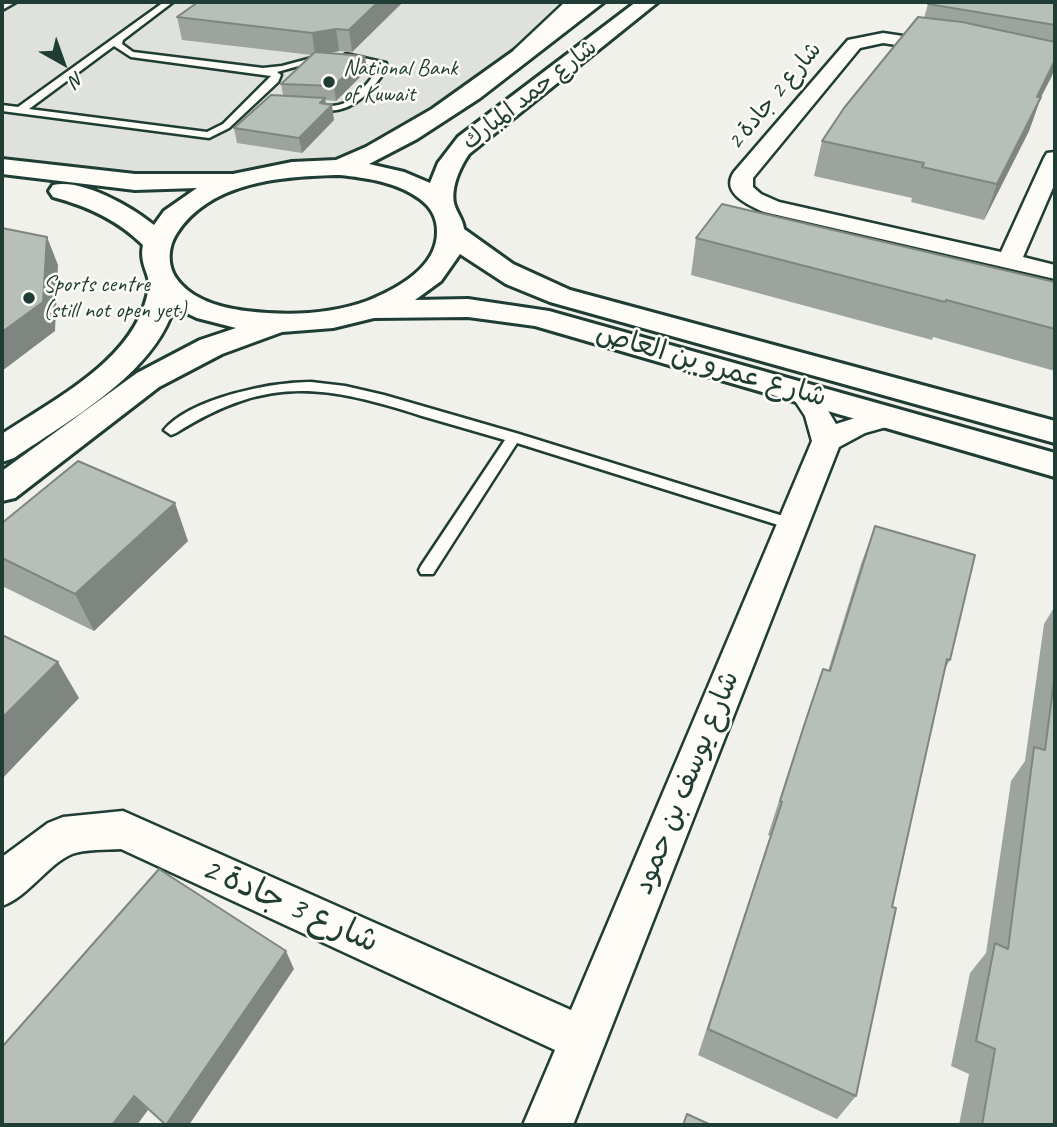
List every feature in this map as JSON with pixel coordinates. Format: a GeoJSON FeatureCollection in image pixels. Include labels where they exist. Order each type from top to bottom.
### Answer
{"type":"FeatureCollection","features":[{"type":"Feature","properties":{"kind":"main road","name":"شارع حمد المبارك"},"geometry":{"type":"LineString","coordinates":[[340,167],[371,155],[423,128],[594,2]]}},
{"type":"Feature","properties":{"kind":"main road","name":"شارع حمد المبارك"},"geometry":{"type":"LineString","coordinates":[[360,312],[393,299],[421,283],[444,258],[446,219],[440,192],[448,165],[467,142],[648,2]]}},
{"type":"Feature","properties":{"kind":"main road"},"geometry":{"type":"LineString","coordinates":[[2,166],[135,182],[247,178],[293,169],[340,167]]}},
{"type":"Feature","properties":{"kind":"main road","name":"شارع عمرو بن العاص"},"geometry":{"type":"LineString","coordinates":[[340,167],[362,169],[401,179],[424,191],[485,261],[507,274],[560,296],[1055,432]]}},
{"type":"Feature","properties":{"kind":"main road"},"geometry":{"type":"LineString","coordinates":[[247,178],[206,194],[175,217],[157,243],[157,270],[164,283],[190,304],[209,312],[254,322],[307,322],[360,312]]}},
{"type":"Feature","properties":{"kind":"main road"},"geometry":{"type":"LineString","coordinates":[[2,179],[52,188],[95,201],[131,219],[157,243]]}},
{"type":"Feature","properties":{"kind":"main road"},"geometry":{"type":"LineString","coordinates":[[2,450],[110,374],[127,358],[142,342],[156,320],[164,283]]}},
{"type":"Feature","properties":{"kind":"main road","name":"شارع عمرو بن العاص"},"geometry":{"type":"LineString","coordinates":[[360,312],[468,308],[538,317],[1055,465]]}},
{"type":"Feature","properties":{"kind":"main road"},"geometry":{"type":"LineString","coordinates":[[2,489],[148,380],[211,347],[279,324]]}},
{"type":"Feature","properties":{"kind":"street"},"geometry":{"type":"LineString","coordinates":[[516,59],[575,2]]}},
{"type":"Feature","properties":{"kind":"street","name":"شارع 2 جادة 2"},"geometry":{"type":"LineString","coordinates":[[961,50],[895,38],[871,39],[854,44],[742,177],[742,189],[753,199],[772,207],[1055,272]]}},
{"type":"Feature","properties":{"kind":"street"},"geometry":{"type":"LineString","coordinates":[[1009,262],[1055,158]]}},
{"type":"Feature","properties":{"kind":"street"},"geometry":{"type":"LineString","coordinates":[[804,393],[818,416],[828,442],[855,426],[887,417]]}},
{"type":"Feature","properties":{"kind":"street","name":"شارع يوسف بن حمود"},"geometry":{"type":"LineString","coordinates":[[548,1125],[791,524],[828,442]]}},
{"type":"Feature","properties":{"kind":"street","name":"شارع 3 جادة 2"},"geometry":{"type":"LineString","coordinates":[[2,886],[14,873],[63,836],[123,830],[583,1039]]}},
{"type":"Feature","properties":{"kind":"lane"},"geometry":{"type":"LineString","coordinates":[[2,8],[12,2]]}},
{"type":"Feature","properties":{"kind":"lane"},"geometry":{"type":"LineString","coordinates":[[21,110],[169,2]]}},
{"type":"Feature","properties":{"kind":"lane"},"geometry":{"type":"LineString","coordinates":[[2,108],[209,135],[226,126],[275,80],[275,75],[263,71],[131,54],[118,45],[119,38]]}},
{"type":"Feature","properties":{"kind":"lane"},"geometry":{"type":"LineString","coordinates":[[263,71],[282,69],[327,57],[357,58],[383,65],[362,95],[350,106],[337,110],[300,105]]}},
{"type":"Feature","properties":{"kind":"lane"},"geometry":{"type":"LineString","coordinates":[[240,113],[263,104]]}},
{"type":"Feature","properties":{"kind":"lane"},"geometry":{"type":"LineString","coordinates":[[172,430],[191,417],[236,397],[272,389],[332,387],[514,437],[791,524]]}},
{"type":"Feature","properties":{"kind":"lane"},"geometry":{"type":"LineString","coordinates":[[427,570],[514,437]]}},
{"type":"Feature","properties":{"kind":"shaded area"},"geometry":{"type":"Polygon","coordinates":[[[2,2],[594,2],[443,113],[371,155],[247,178],[99,180],[2,168],[2,2]]]}},
{"type":"Feature","properties":{"kind":"building"},"geometry":{"type":"Polygon","coordinates":[[[198,2],[378,2],[349,30],[312,33],[177,17],[198,2]]]}},
{"type":"Feature","properties":{"kind":"building"},"geometry":{"type":"Polygon","coordinates":[[[1055,2],[1055,25],[928,4],[1055,2]]]}},
{"type":"Feature","properties":{"kind":"building"},"geometry":{"type":"Polygon","coordinates":[[[918,17],[962,22],[1055,42],[1055,60],[1037,97],[1041,97],[997,184],[922,167],[924,163],[822,141],[844,108],[918,17]]]}},
{"type":"Feature","properties":{"kind":"building"},"geometry":{"type":"Polygon","coordinates":[[[315,52],[365,56],[334,86],[281,84],[315,52]]]}},
{"type":"Feature","properties":{"kind":"building"},"geometry":{"type":"Polygon","coordinates":[[[271,95],[325,98],[320,103],[332,105],[299,138],[234,128],[271,95]]]}},
{"type":"Feature","properties":{"kind":"building"},"geometry":{"type":"Polygon","coordinates":[[[722,204],[1055,282],[1055,329],[696,238],[722,204]]]}},
{"type":"Feature","properties":{"kind":"building"},"geometry":{"type":"Polygon","coordinates":[[[2,228],[47,237],[43,302],[2,332],[2,228]]]}},
{"type":"Feature","properties":{"kind":"building"},"geometry":{"type":"Polygon","coordinates":[[[78,461],[175,503],[75,594],[2,558],[2,523],[78,461]]]}},
{"type":"Feature","properties":{"kind":"building"},"geometry":{"type":"Polygon","coordinates":[[[875,526],[975,555],[950,660],[947,659],[892,907],[896,908],[856,1096],[708,1029],[803,729],[823,669],[830,671],[875,526]]]}},
{"type":"Feature","properties":{"kind":"building"},"geometry":{"type":"Polygon","coordinates":[[[2,635],[58,662],[2,718],[2,635]]]}},
{"type":"Feature","properties":{"kind":"building"},"geometry":{"type":"Polygon","coordinates":[[[1055,673],[1055,1125],[982,1125],[995,1049],[976,1041],[995,943],[1008,949],[1034,747],[1045,750],[1055,673]]]}},
{"type":"Feature","properties":{"kind":"building"},"geometry":{"type":"Polygon","coordinates":[[[159,869],[286,951],[166,1125],[134,1096],[112,1125],[2,1125],[2,1047],[159,869]]]}},
{"type":"Feature","properties":{"kind":"building"},"geometry":{"type":"Polygon","coordinates":[[[687,1114],[711,1125],[683,1125],[687,1114]]]}},
{"type":"Feature","properties":{"kind":"place","name":"National Bank of Kuwait"},"geometry":{"type":"Point","coordinates":[329,82]}},
{"type":"Feature","properties":{"kind":"place","name":"Sports centre (still not open yet)"},"geometry":{"type":"Point","coordinates":[29,298]}}]}
